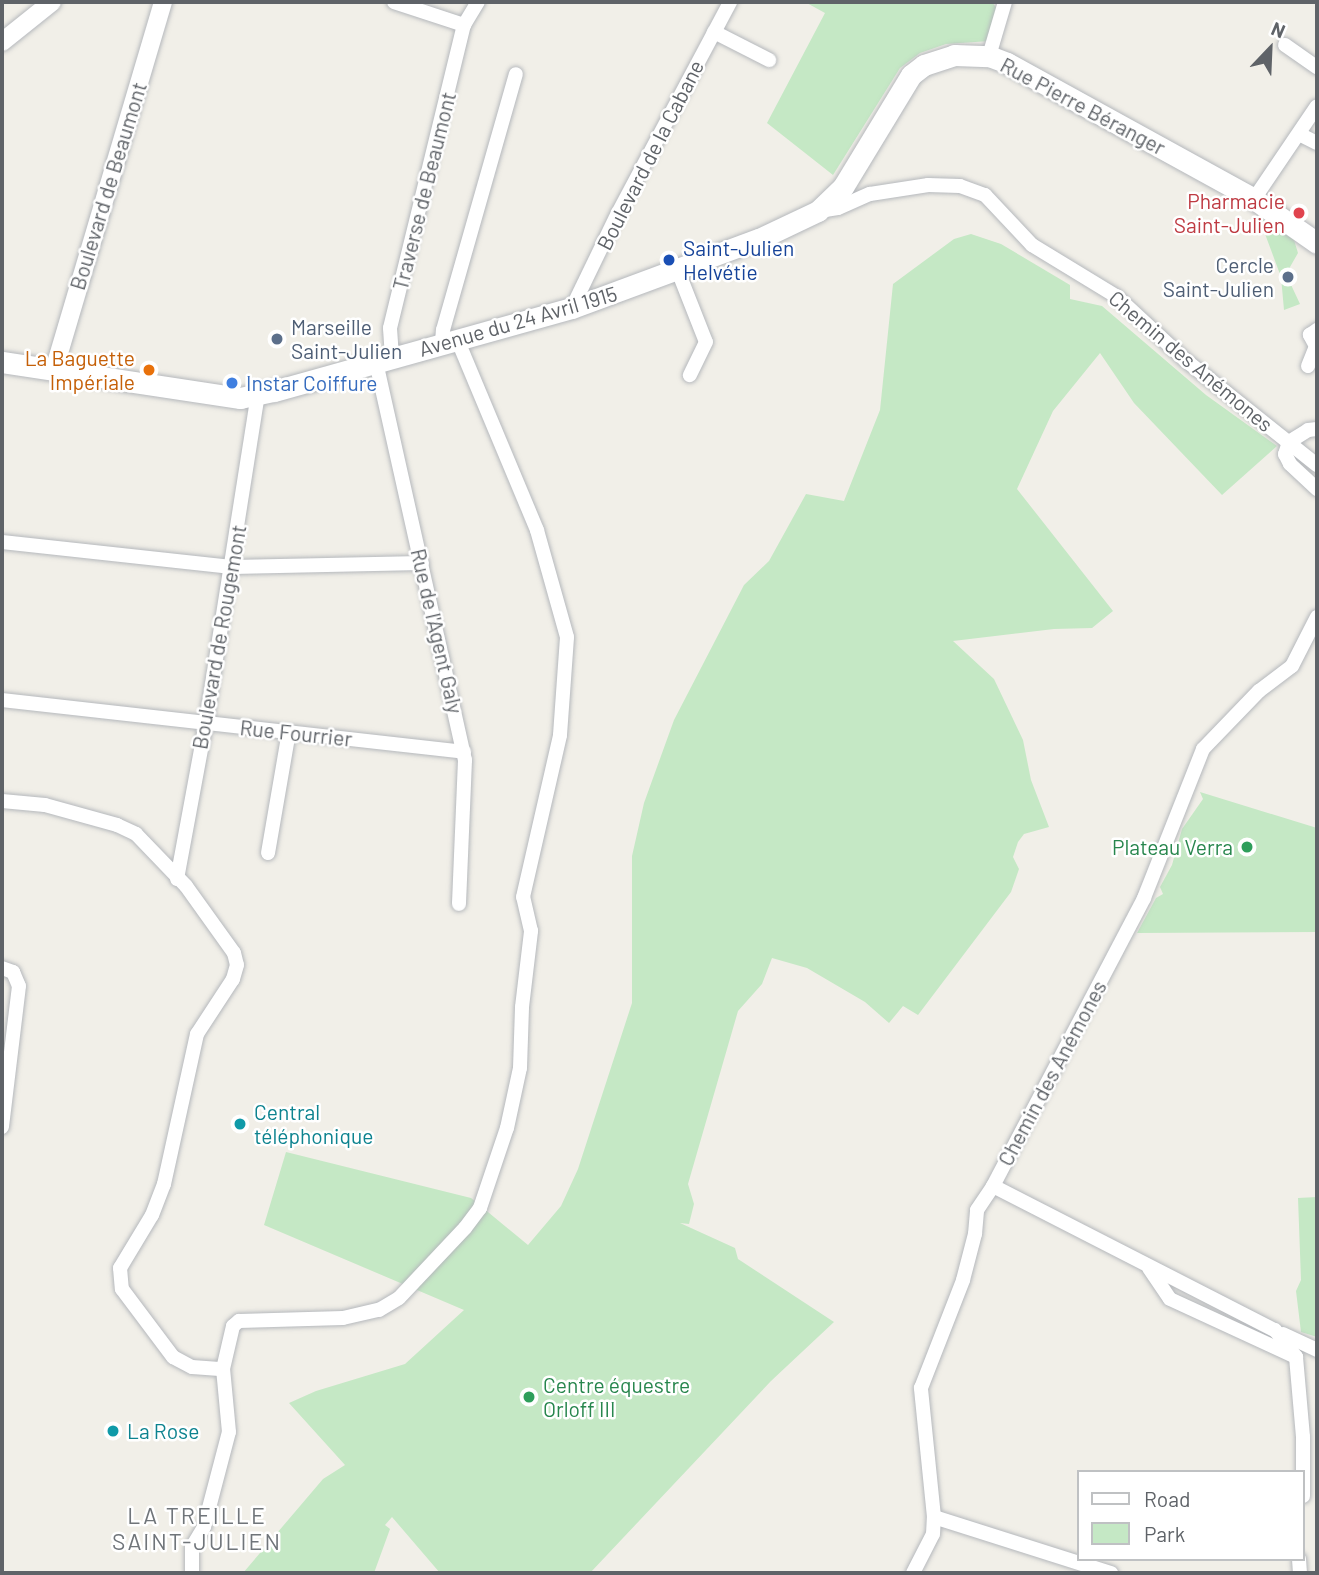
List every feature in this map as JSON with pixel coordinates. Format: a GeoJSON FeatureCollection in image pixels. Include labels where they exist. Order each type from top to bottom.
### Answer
{"type":"FeatureCollection","features":[{"type":"Feature","properties":{"kind":"main road","name":"Rue Pierre Béranger"},"geometry":{"type":"LineString","coordinates":[[818,211],[843,187],[911,75],[924,65],[954,55],[989,57],[1007,63],[1254,199],[1317,243]]}},
{"type":"Feature","properties":{"kind":"main road","name":"Avenue du 24 Avril 1915"},"geometry":{"type":"LineString","coordinates":[[2,362],[236,397],[258,395],[572,309],[794,225],[818,211]]}},
{"type":"Feature","properties":{"kind":"street"},"geometry":{"type":"LineString","coordinates":[[2,42],[52,2]]}},
{"type":"Feature","properties":{"kind":"street","name":"Boulevard de Beaumont"},"geometry":{"type":"LineString","coordinates":[[54,370],[163,2]]}},
{"type":"Feature","properties":{"kind":"street","name":"Traverse de Beaumont"},"geometry":{"type":"LineString","coordinates":[[384,359],[464,25],[478,2]]}},
{"type":"Feature","properties":{"kind":"street","name":"Boulevard de la Cabane"},"geometry":{"type":"LineString","coordinates":[[572,309],[618,213],[730,2]]}},
{"type":"Feature","properties":{"kind":"street"},"geometry":{"type":"LineString","coordinates":[[989,57],[1005,2]]}},
{"type":"Feature","properties":{"kind":"street"},"geometry":{"type":"LineString","coordinates":[[404,3],[464,25]]}},
{"type":"Feature","properties":{"kind":"street"},"geometry":{"type":"LineString","coordinates":[[714,32],[769,60]]}},
{"type":"Feature","properties":{"kind":"street"},"geometry":{"type":"LineString","coordinates":[[1286,45],[1317,67]]}},
{"type":"Feature","properties":{"kind":"street"},"geometry":{"type":"LineString","coordinates":[[192,1573],[192,1547],[204,1527],[229,1432],[223,1369],[233,1326],[239,1321],[343,1318],[379,1310],[399,1298],[465,1228],[480,1208],[506,1128],[520,1068],[522,1007],[531,931],[523,897],[560,735],[567,637],[537,530],[443,330],[516,74]]}},
{"type":"Feature","properties":{"kind":"street"},"geometry":{"type":"LineString","coordinates":[[1254,199],[1317,106]]}},
{"type":"Feature","properties":{"kind":"street"},"geometry":{"type":"LineString","coordinates":[[1299,134],[1317,143]]}},
{"type":"Feature","properties":{"kind":"street","name":"Chemin des Anémones"},"geometry":{"type":"LineString","coordinates":[[818,211],[838,208],[870,194],[928,185],[960,186],[985,195],[1032,245],[1116,296],[1184,359],[1289,442],[1285,454],[1317,489]]}},
{"type":"Feature","properties":{"kind":"street"},"geometry":{"type":"LineString","coordinates":[[678,271],[706,342],[690,375]]}},
{"type":"Feature","properties":{"kind":"street"},"geometry":{"type":"LineString","coordinates":[[1308,366],[1316,346],[1310,335],[1317,330]]}},
{"type":"Feature","properties":{"kind":"street","name":"Rue de l'Agent Galy"},"geometry":{"type":"LineString","coordinates":[[384,359],[422,563],[464,752],[458,904]]}},
{"type":"Feature","properties":{"kind":"street","name":"Boulevard de Rougemont"},"geometry":{"type":"LineString","coordinates":[[177,879],[232,567],[258,395]]}},
{"type":"Feature","properties":{"kind":"street"},"geometry":{"type":"LineString","coordinates":[[1317,429],[1308,430],[1289,442],[1317,465]]}},
{"type":"Feature","properties":{"kind":"street"},"geometry":{"type":"LineString","coordinates":[[2,542],[232,567],[422,563]]}},
{"type":"Feature","properties":{"kind":"street","name":"Chemin des Anémones"},"geometry":{"type":"LineString","coordinates":[[912,1573],[933,1534],[934,1517],[921,1388],[963,1280],[975,1234],[977,1210],[993,1186],[1144,898],[1203,748],[1259,691],[1292,666],[1317,617]]}},
{"type":"Feature","properties":{"kind":"street","name":"Rue Fourrier"},"geometry":{"type":"LineString","coordinates":[[2,700],[464,752]]}},
{"type":"Feature","properties":{"kind":"street"},"geometry":{"type":"LineString","coordinates":[[268,853],[289,732]]}},
{"type":"Feature","properties":{"kind":"street"},"geometry":{"type":"LineString","coordinates":[[2,801],[45,805],[117,825],[136,834],[186,886],[234,953],[237,965],[233,979],[197,1034],[164,1184],[152,1215],[120,1268],[120,1280],[129,1301],[173,1357],[192,1367],[223,1369]]}},
{"type":"Feature","properties":{"kind":"street"},"geometry":{"type":"LineString","coordinates":[[2,968],[13,972],[19,986],[2,1127]]}},
{"type":"Feature","properties":{"kind":"street"},"geometry":{"type":"LineString","coordinates":[[993,1186],[1317,1350]]}},
{"type":"Feature","properties":{"kind":"street"},"geometry":{"type":"LineString","coordinates":[[1146,1264],[1170,1299],[1296,1357],[1317,1350]]}},
{"type":"Feature","properties":{"kind":"street"},"geometry":{"type":"LineString","coordinates":[[1275,1330],[1296,1357],[1304,1470]]}},
{"type":"Feature","properties":{"kind":"street"},"geometry":{"type":"LineString","coordinates":[[934,1517],[1111,1573]]}},
{"type":"Feature","properties":{"kind":"green space"},"geometry":{"type":"Polygon","coordinates":[[[805,2],[992,2],[998,10],[990,41],[946,44],[920,53],[900,68],[833,175],[767,123],[825,13],[805,2]]]}},
{"type":"Feature","properties":{"kind":"green space"},"geometry":{"type":"Polygon","coordinates":[[[1258,215],[1294,240],[1298,253],[1286,274],[1300,304],[1284,310],[1281,277],[1258,215]]]}},
{"type":"Feature","properties":{"kind":"green space"},"geometry":{"type":"Polygon","coordinates":[[[971,234],[1001,244],[1070,285],[1070,299],[1102,306],[1206,395],[1277,446],[1222,495],[1134,403],[1100,353],[1053,411],[1017,489],[1113,611],[1092,628],[1054,629],[953,641],[994,679],[1023,740],[1031,780],[1049,827],[1024,834],[1018,842],[1013,857],[1019,869],[1011,892],[918,1015],[903,1006],[889,1023],[865,1002],[807,968],[772,958],[762,984],[738,1011],[688,1184],[694,1204],[689,1224],[680,1223],[735,1248],[738,1259],[834,1322],[771,1381],[590,1573],[440,1573],[392,1517],[385,1525],[390,1529],[374,1573],[243,1573],[323,1479],[345,1465],[289,1403],[316,1391],[405,1364],[464,1310],[264,1225],[286,1152],[471,1198],[528,1245],[561,1206],[578,1169],[632,1003],[632,856],[644,803],[674,720],[744,585],[769,561],[806,494],[844,501],[880,410],[893,284],[954,239],[971,234]]]}},
{"type":"Feature","properties":{"kind":"green space","name":"Plateau Verra"},"geometry":{"type":"Polygon","coordinates":[[[1200,792],[1317,828],[1317,932],[1137,933],[1156,898],[1163,894],[1160,887],[1172,865],[1182,829],[1203,799],[1200,792]]]}},
{"type":"Feature","properties":{"kind":"green space"},"geometry":{"type":"Polygon","coordinates":[[[1317,1197],[1317,1337],[1301,1332],[1296,1291],[1301,1280],[1298,1198],[1317,1197]]]}},
{"type":"Feature","properties":{"kind":"place","name":"Pharmacie Saint-Julien"},"geometry":{"type":"Point","coordinates":[1299,213]}},
{"type":"Feature","properties":{"kind":"place","name":"Saint-Julien Helvétie"},"geometry":{"type":"Point","coordinates":[669,260]}},
{"type":"Feature","properties":{"kind":"place","name":"Cercle Saint-Julien"},"geometry":{"type":"Point","coordinates":[1288,277]}},
{"type":"Feature","properties":{"kind":"place","name":"Marseille Saint-Julien"},"geometry":{"type":"Point","coordinates":[277,339]}},
{"type":"Feature","properties":{"kind":"place","name":"La Baguette Impériale"},"geometry":{"type":"Point","coordinates":[149,370]}},
{"type":"Feature","properties":{"kind":"place","name":"Instar Coiffure"},"geometry":{"type":"Point","coordinates":[232,383]}},
{"type":"Feature","properties":{"kind":"place","name":"Plateau Verra"},"geometry":{"type":"Point","coordinates":[1247,847]}},
{"type":"Feature","properties":{"kind":"place","name":"Central téléphonique"},"geometry":{"type":"Point","coordinates":[240,1124]}},
{"type":"Feature","properties":{"kind":"place","name":"Centre équestre Orloff III"},"geometry":{"type":"Point","coordinates":[529,1397]}},
{"type":"Feature","properties":{"kind":"place","name":"La Rose"},"geometry":{"type":"Point","coordinates":[113,1431]}},
{"type":"Feature","properties":{"kind":"district","name":"LA TREILLE SAINT-JULIEN"},"geometry":{"type":"Point","coordinates":[197,1528]}}]}
